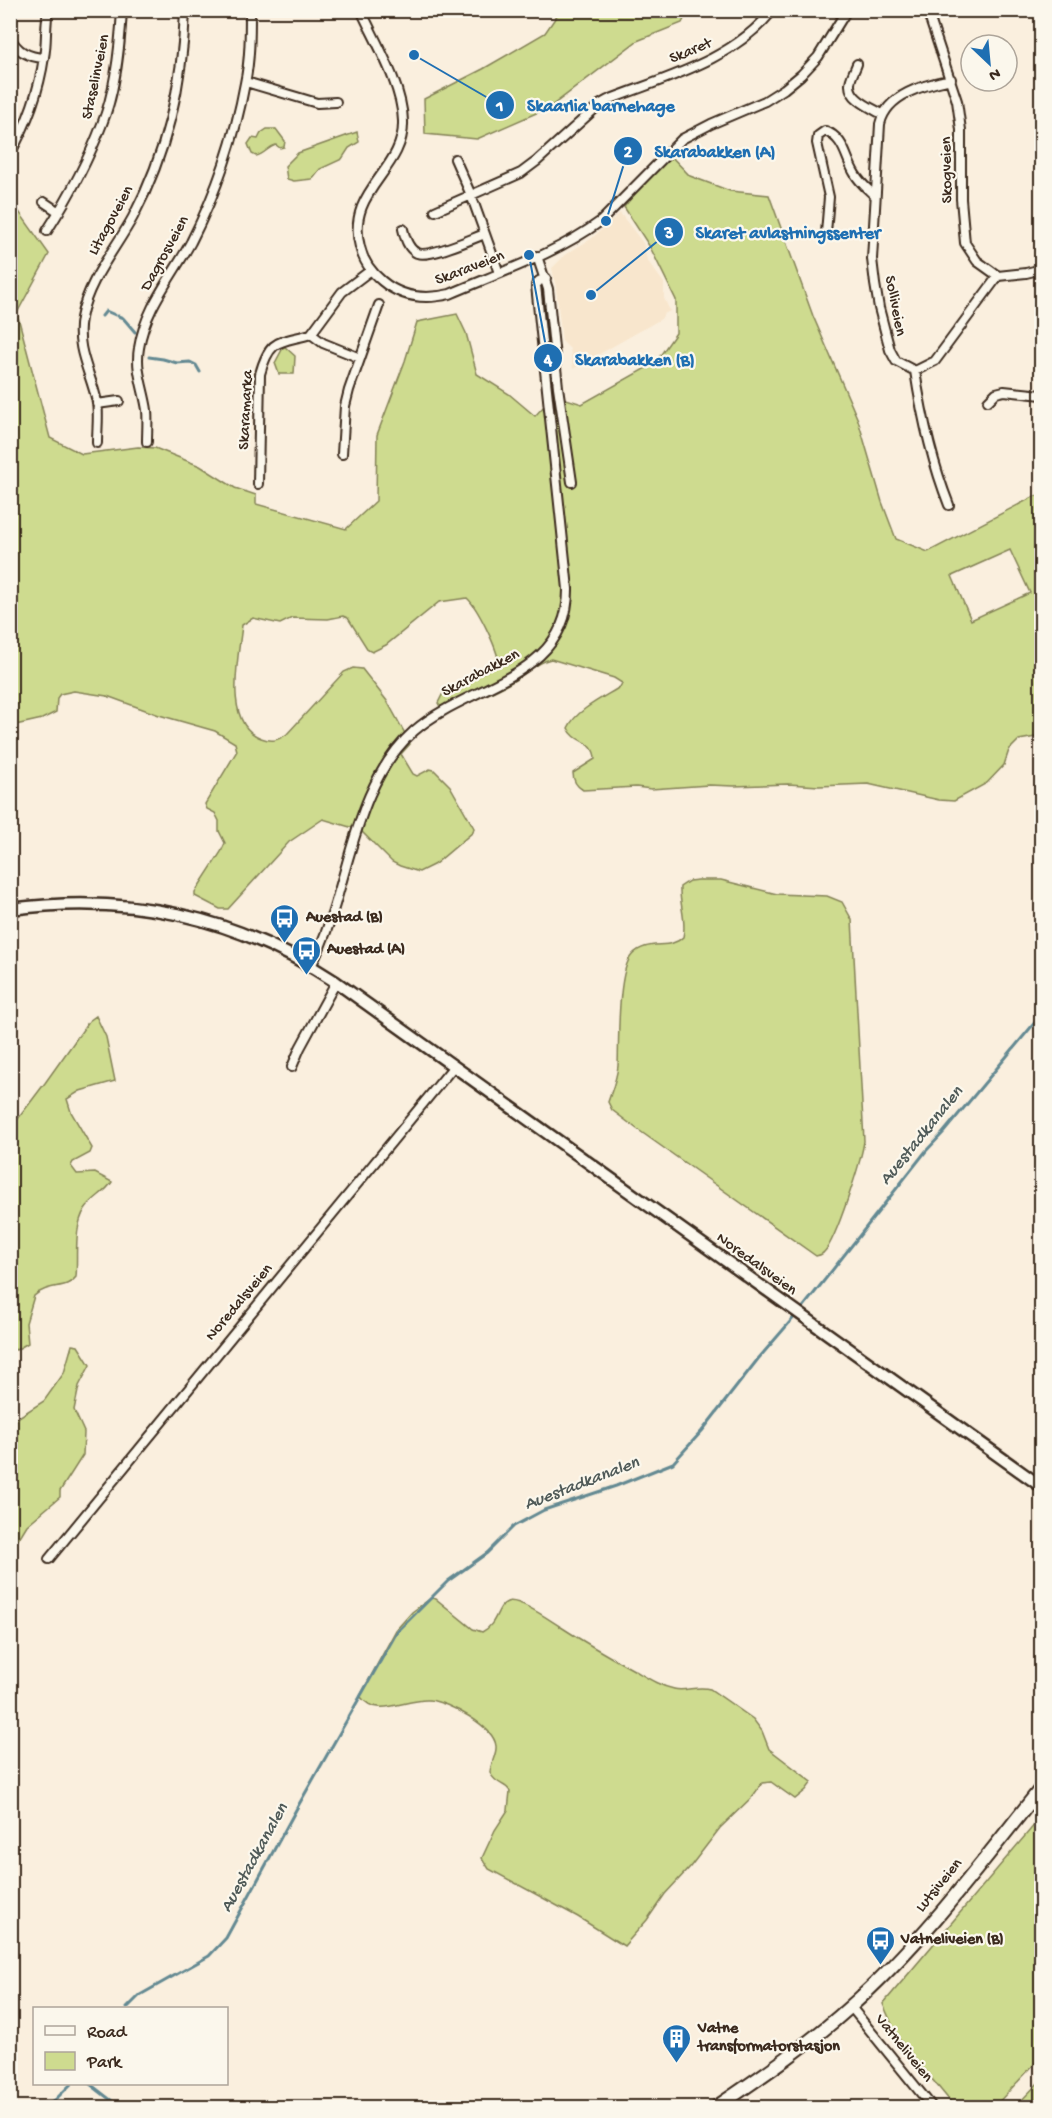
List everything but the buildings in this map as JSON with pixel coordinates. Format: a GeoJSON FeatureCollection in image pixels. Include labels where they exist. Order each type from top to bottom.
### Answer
{"type":"FeatureCollection","features":[{"type":"Feature","properties":{"kind":"main road","name":"Noredalsveien"},"geometry":{"type":"LineString","coordinates":[[10,909],[79,903],[122,904],[165,910],[252,936],[311,966],[1041,1487]]}},
{"type":"Feature","properties":{"kind":"main road","name":"Lutsiveien"},"geometry":{"type":"LineString","coordinates":[[715,2108],[794,2055],[851,2007],[921,1935],[1041,1787]]}},
{"type":"Feature","properties":{"kind":"street"},"geometry":{"type":"LineString","coordinates":[[11,154],[36,97],[44,58],[48,10]]}},
{"type":"Feature","properties":{"kind":"street","name":"Staselinveien"},"geometry":{"type":"LineString","coordinates":[[47,231],[59,212],[103,123],[116,72],[122,10]]}},
{"type":"Feature","properties":{"kind":"street","name":"Litagoveien"},"geometry":{"type":"LineString","coordinates":[[97,443],[97,404],[80,349],[81,315],[94,282],[141,200],[169,129],[181,70],[185,10]]}},
{"type":"Feature","properties":{"kind":"street","name":"Dagrosveien"},"geometry":{"type":"LineString","coordinates":[[147,442],[147,411],[138,367],[138,349],[144,323],[190,242],[215,186],[233,135],[246,82],[250,10]]}},
{"type":"Feature","properties":{"kind":"street","name":"Skaret"},"geometry":{"type":"LineString","coordinates":[[435,211],[521,173],[599,105],[608,100],[723,54],[760,27],[773,10]]}},
{"type":"Feature","properties":{"kind":"street","name":"Skaraveien"},"geometry":{"type":"LineString","coordinates":[[363,11],[399,96],[403,122],[400,143],[393,157],[367,194],[358,219],[358,241],[371,270],[392,289],[417,297],[434,298],[450,294],[500,273],[572,240],[601,221],[682,139],[711,124],[748,110],[784,89],[818,57],[847,10]]}},
{"type":"Feature","properties":{"kind":"street","name":"Skogveien"},"geometry":{"type":"LineString","coordinates":[[927,10],[957,101],[961,129],[961,207],[965,243],[977,261],[998,276]]}},
{"type":"Feature","properties":{"kind":"street"},"geometry":{"type":"LineString","coordinates":[[10,37],[13,44],[22,52],[33,57],[44,58]]}},
{"type":"Feature","properties":{"kind":"street"},"geometry":{"type":"LineString","coordinates":[[857,64],[850,84],[852,93],[882,114],[912,90],[951,79]]}},
{"type":"Feature","properties":{"kind":"street"},"geometry":{"type":"LineString","coordinates":[[246,82],[317,103],[336,102]]}},
{"type":"Feature","properties":{"kind":"street","name":"Solliveien"},"geometry":{"type":"LineString","coordinates":[[882,114],[878,135],[872,259],[879,308],[890,350],[896,361],[915,371]]}},
{"type":"Feature","properties":{"kind":"street"},"geometry":{"type":"LineString","coordinates":[[826,232],[829,197],[817,143],[818,136],[825,131],[834,134],[862,186],[875,196]]}},
{"type":"Feature","properties":{"kind":"street"},"geometry":{"type":"LineString","coordinates":[[455,159],[500,273]]}},
{"type":"Feature","properties":{"kind":"street"},"geometry":{"type":"LineString","coordinates":[[44,202],[59,212]]}},
{"type":"Feature","properties":{"kind":"street"},"geometry":{"type":"LineString","coordinates":[[403,229],[410,248],[418,253],[430,254],[485,234]]}},
{"type":"Feature","properties":{"kind":"street"},"geometry":{"type":"LineString","coordinates":[[537,256],[546,278],[572,482]]}},
{"type":"Feature","properties":{"kind":"street"},"geometry":{"type":"LineString","coordinates":[[949,505],[931,450],[915,371],[935,361],[998,276],[1041,269]]}},
{"type":"Feature","properties":{"kind":"street"},"geometry":{"type":"LineString","coordinates":[[360,358],[323,343],[311,334],[342,292],[371,270]]}},
{"type":"Feature","properties":{"kind":"street","name":"Skarabakken"},"geometry":{"type":"LineString","coordinates":[[311,966],[326,934],[365,807],[394,752],[413,732],[442,710],[508,678],[530,664],[556,637],[564,619],[568,589],[536,285],[546,278]]}},
{"type":"Feature","properties":{"kind":"street"},"geometry":{"type":"LineString","coordinates":[[342,454],[345,406],[380,305]]}},
{"type":"Feature","properties":{"kind":"street","name":"Skaramarka"},"geometry":{"type":"LineString","coordinates":[[258,484],[260,374],[264,360],[271,347],[281,341],[311,334]]}},
{"type":"Feature","properties":{"kind":"street"},"geometry":{"type":"LineString","coordinates":[[988,401],[996,393],[1004,391],[1041,395]]}},
{"type":"Feature","properties":{"kind":"street"},"geometry":{"type":"LineString","coordinates":[[97,404],[119,400]]}},
{"type":"Feature","properties":{"kind":"street"},"geometry":{"type":"LineString","coordinates":[[292,1067],[297,1053],[336,982]]}},
{"type":"Feature","properties":{"kind":"street","name":"Noredalsveien"},"geometry":{"type":"LineString","coordinates":[[49,1559],[453,1066]]}},
{"type":"Feature","properties":{"kind":"street","name":"Vatneliveien"},"geometry":{"type":"LineString","coordinates":[[851,2007],[933,2108]]}},
{"type":"Feature","properties":{"kind":"shaded area"},"geometry":{"type":"Polygon","coordinates":[[[620,213],[643,243],[647,260],[664,283],[664,298],[670,311],[661,319],[573,369],[570,349],[562,341],[552,268],[566,254],[591,239],[620,213]]]}},
{"type":"Feature","properties":{"kind":"green space"},"geometry":{"type":"Polygon","coordinates":[[[560,11],[688,11],[682,23],[637,41],[550,107],[477,139],[425,134],[424,99],[483,69],[545,33],[560,11]]]}},
{"type":"Feature","properties":{"kind":"green space"},"geometry":{"type":"Polygon","coordinates":[[[267,129],[276,129],[285,141],[284,147],[280,148],[276,145],[259,155],[252,154],[248,144],[252,138],[258,139],[267,129]]]}},
{"type":"Feature","properties":{"kind":"green space"},"geometry":{"type":"Polygon","coordinates":[[[357,132],[359,142],[349,148],[342,159],[320,169],[312,179],[294,181],[287,179],[285,166],[298,153],[357,132]]]}},
{"type":"Feature","properties":{"kind":"green space"},"geometry":{"type":"Polygon","coordinates":[[[668,153],[690,176],[730,191],[769,195],[813,316],[858,420],[882,502],[896,539],[928,552],[1035,496],[1041,496],[1041,736],[1019,740],[1009,750],[1004,765],[987,783],[954,801],[939,800],[868,784],[709,785],[583,790],[575,783],[573,773],[595,759],[594,753],[568,728],[577,715],[620,687],[622,683],[614,678],[551,659],[490,693],[447,712],[442,710],[438,703],[442,695],[499,663],[486,629],[467,598],[439,602],[386,645],[372,652],[368,650],[348,618],[343,616],[328,619],[292,618],[280,624],[253,618],[242,625],[236,671],[237,704],[241,719],[249,730],[261,738],[274,740],[280,738],[287,734],[344,672],[353,668],[362,669],[387,701],[408,739],[410,744],[401,754],[413,774],[417,776],[430,769],[434,770],[450,786],[474,828],[473,832],[435,864],[419,872],[392,862],[360,830],[323,819],[289,842],[228,909],[220,909],[195,896],[195,892],[225,843],[219,831],[219,821],[215,813],[207,809],[205,804],[237,751],[235,743],[215,731],[159,715],[107,696],[74,691],[60,694],[57,698],[56,712],[42,719],[11,726],[10,199],[49,254],[17,313],[50,438],[82,454],[138,447],[155,448],[200,466],[235,488],[256,495],[256,504],[346,529],[376,501],[377,435],[417,322],[457,314],[466,333],[477,374],[509,394],[535,416],[554,395],[582,404],[655,363],[676,333],[676,300],[650,247],[624,207],[668,153]],[[1010,550],[952,576],[971,620],[1030,593],[1010,550]]]}},
{"type":"Feature","properties":{"kind":"green space"},"geometry":{"type":"Polygon","coordinates":[[[284,346],[295,356],[294,374],[279,374],[275,363],[284,346]]]}},
{"type":"Feature","properties":{"kind":"green space"},"geometry":{"type":"Polygon","coordinates":[[[721,880],[777,894],[827,896],[842,902],[852,920],[864,1141],[854,1181],[841,1217],[829,1245],[820,1255],[816,1256],[637,1129],[612,1110],[608,1102],[617,1070],[621,991],[627,963],[638,950],[671,943],[683,937],[680,887],[689,881],[721,880]]]}},
{"type":"Feature","properties":{"kind":"green space"},"geometry":{"type":"Polygon","coordinates":[[[96,1016],[106,1037],[115,1081],[80,1091],[67,1099],[71,1112],[92,1148],[90,1153],[73,1162],[71,1166],[77,1174],[95,1173],[112,1182],[88,1205],[81,1217],[77,1234],[76,1277],[68,1284],[45,1289],[34,1296],[26,1323],[28,1343],[16,1350],[10,1346],[11,1128],[89,1021],[96,1016]]]}},
{"type":"Feature","properties":{"kind":"green space"},"geometry":{"type":"Polygon","coordinates":[[[72,1345],[78,1346],[90,1365],[79,1386],[74,1410],[84,1432],[83,1455],[60,1491],[60,1497],[27,1525],[11,1548],[11,1422],[44,1401],[64,1373],[72,1345]]]}},
{"type":"Feature","properties":{"kind":"green space"},"geometry":{"type":"Polygon","coordinates":[[[431,1598],[436,1599],[473,1629],[482,1632],[491,1624],[503,1604],[512,1601],[519,1603],[596,1649],[668,1688],[710,1689],[753,1719],[762,1731],[769,1749],[812,1782],[795,1799],[771,1782],[762,1783],[753,1796],[720,1828],[624,1946],[578,1917],[489,1869],[482,1858],[495,1830],[508,1810],[510,1791],[495,1780],[490,1773],[496,1746],[493,1738],[479,1723],[458,1710],[429,1700],[383,1707],[367,1703],[360,1696],[396,1630],[412,1612],[431,1598]]]}},
{"type":"Feature","properties":{"kind":"green space"},"geometry":{"type":"Polygon","coordinates":[[[1041,1817],[1041,2057],[994,2107],[955,2107],[898,2038],[883,2004],[1041,1817]]]}},
{"type":"Feature","properties":{"kind":"green space"},"geometry":{"type":"Polygon","coordinates":[[[1041,2080],[1041,2107],[1015,2107],[1041,2080]]]}},
{"type":"Feature","properties":{"kind":"waterway"},"geometry":{"type":"LineString","coordinates":[[102,316],[106,311],[115,315]]}},
{"type":"Feature","properties":{"kind":"waterway"},"geometry":{"type":"LineString","coordinates":[[118,316],[123,318],[135,332]]}},
{"type":"Feature","properties":{"kind":"waterway"},"geometry":{"type":"LineString","coordinates":[[149,357],[177,363],[190,362],[196,365],[200,372]]}},
{"type":"Feature","properties":{"kind":"waterway","name":"Auestadkanalen"},"geometry":{"type":"LineString","coordinates":[[801,1310],[926,1151],[1042,1014]]}},
{"type":"Feature","properties":{"kind":"waterway","name":"Auestadkanalen"},"geometry":{"type":"LineString","coordinates":[[128,2007],[140,1995],[209,1956],[226,1938],[397,1632],[448,1581],[487,1553],[514,1526],[544,1510],[616,1486],[673,1463],[702,1431],[758,1359],[796,1315]]}},
{"type":"Feature","properties":{"kind":"waterway","name":"Auestadkanalen"},"geometry":{"type":"LineString","coordinates":[[42,2108],[54,2101],[70,2085]]}},
{"type":"Feature","properties":{"kind":"waterway"},"geometry":{"type":"LineString","coordinates":[[91,2085],[121,2108]]}},
{"type":"Feature","properties":{"kind":"waterway"},"geometry":{"type":"LineString","coordinates":[[374,2108],[375,2106],[411,2108]]}},
{"type":"Feature","properties":{"kind":"place","name":"Skaarlia barnehage"},"geometry":{"type":"Point","coordinates":[414,55]}},
{"type":"Feature","properties":{"kind":"place","name":"Skarabakken (A)"},"geometry":{"type":"Point","coordinates":[606,221]}},
{"type":"Feature","properties":{"kind":"place","name":"Skarabakken (B)"},"geometry":{"type":"Point","coordinates":[529,255]}},
{"type":"Feature","properties":{"kind":"place","name":"Skaret avlastningssenter"},"geometry":{"type":"Point","coordinates":[591,295]}},
{"type":"Feature","properties":{"kind":"place","name":"Auestad (B)"},"geometry":{"type":"Point","coordinates":[285,944]}},
{"type":"Feature","properties":{"kind":"place","name":"Auestad (A)"},"geometry":{"type":"Point","coordinates":[306,976]}},
{"type":"Feature","properties":{"kind":"place","name":"Vatneliveien (B)"},"geometry":{"type":"Point","coordinates":[880,1966]}},
{"type":"Feature","properties":{"kind":"place","name":"Vatne transformatorstasjon"},"geometry":{"type":"Point","coordinates":[677,2064]}}]}
